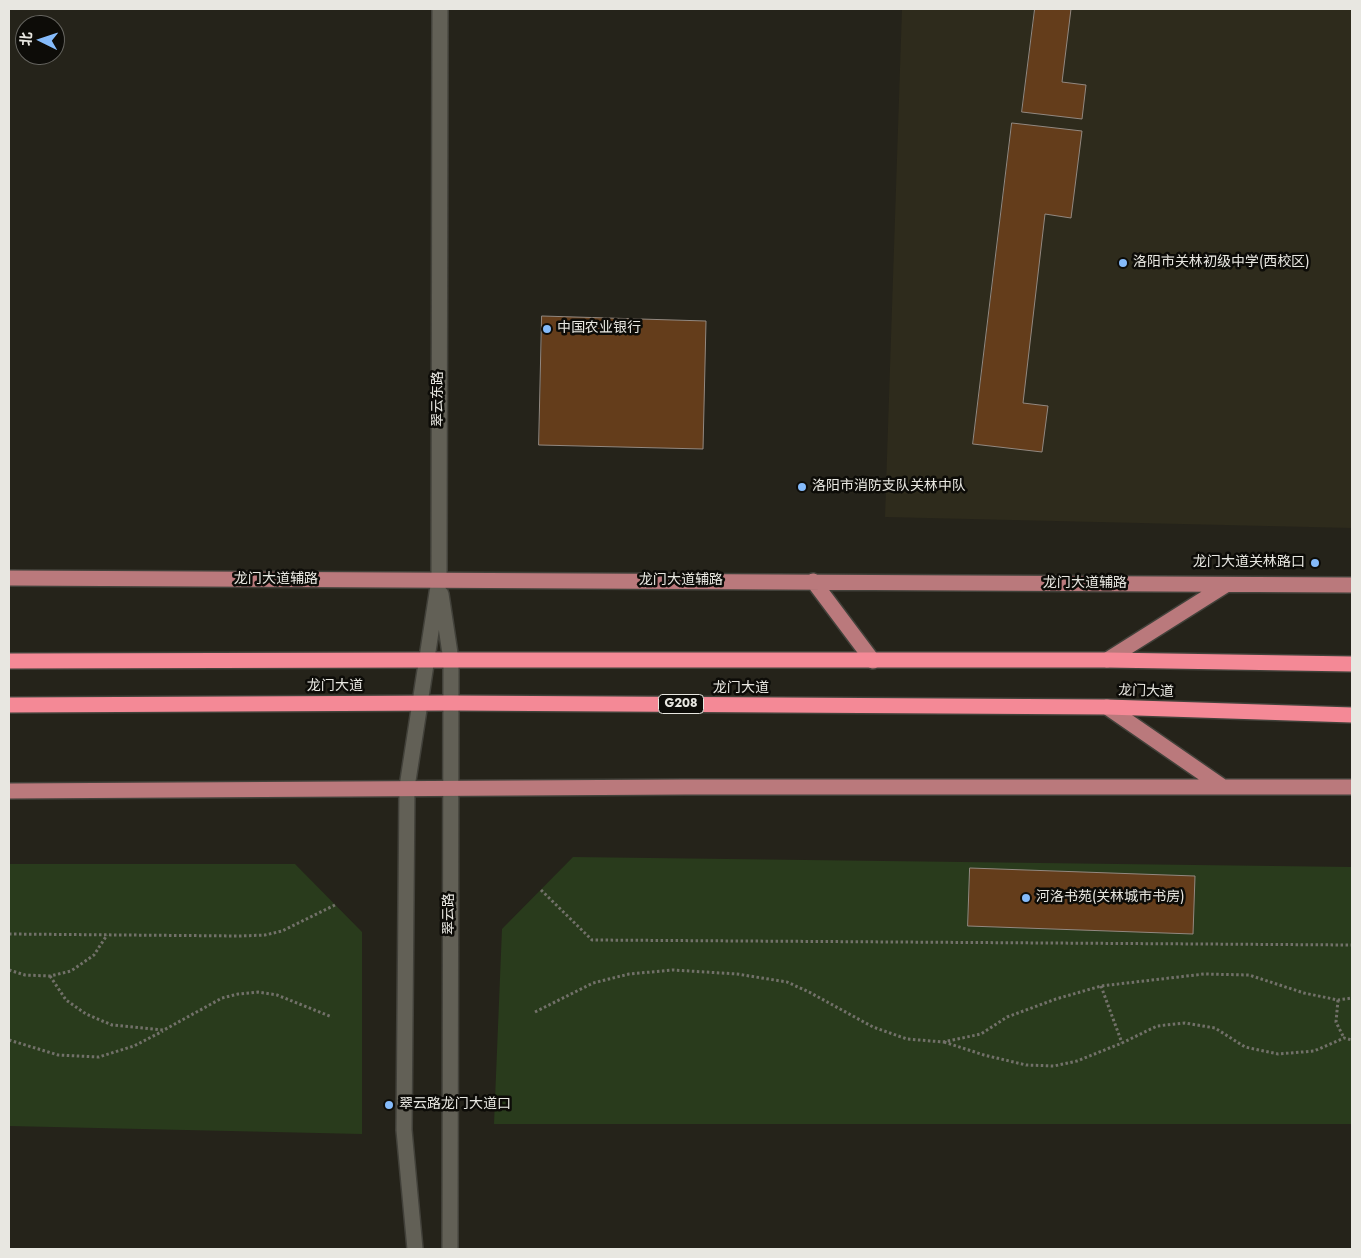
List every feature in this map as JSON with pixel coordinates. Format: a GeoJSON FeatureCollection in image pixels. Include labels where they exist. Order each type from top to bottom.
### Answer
{"type":"FeatureCollection","features":[{"type":"Feature","properties":{"kind":"highway","name":"龙门大道"},"geometry":{"type":"LineString","coordinates":[[9,661],[1107,660],[1352,664]]}},
{"type":"Feature","properties":{"kind":"highway","name":"龙门大道"},"geometry":{"type":"LineString","coordinates":[[9,705],[451,703],[1107,707],[1352,715]]}},
{"type":"Feature","properties":{"kind":"main road","name":"龙门大道辅路"},"geometry":{"type":"LineString","coordinates":[[9,578],[1352,586]]}},
{"type":"Feature","properties":{"kind":"main road"},"geometry":{"type":"LineString","coordinates":[[813,582],[872,661]]}},
{"type":"Feature","properties":{"kind":"main road"},"geometry":{"type":"LineString","coordinates":[[1107,660],[1226,585]]}},
{"type":"Feature","properties":{"kind":"main road"},"geometry":{"type":"LineString","coordinates":[[1107,707],[1223,787]]}},
{"type":"Feature","properties":{"kind":"main road"},"geometry":{"type":"LineString","coordinates":[[9,791],[407,787],[1352,787]]}},
{"type":"Feature","properties":{"kind":"street","name":"翠云东路"},"geometry":{"type":"LineString","coordinates":[[407,787],[439,580],[440,9]]}},
{"type":"Feature","properties":{"kind":"street","name":"翠云路"},"geometry":{"type":"LineString","coordinates":[[439,580],[451,660],[450,1249]]}},
{"type":"Feature","properties":{"kind":"street"},"geometry":{"type":"LineString","coordinates":[[407,787],[404,1130],[415,1249]]}},
{"type":"Feature","properties":{"kind":"path"},"geometry":{"type":"LineString","coordinates":[[541,890],[592,940],[1352,944]]}},
{"type":"Feature","properties":{"kind":"path"},"geometry":{"type":"LineString","coordinates":[[9,934],[265,935],[282,931],[335,905]]}},
{"type":"Feature","properties":{"kind":"path"},"geometry":{"type":"LineString","coordinates":[[9,970],[25,975],[50,976],[71,971],[94,955],[107,935]]}},
{"type":"Feature","properties":{"kind":"path"},"geometry":{"type":"LineString","coordinates":[[536,1012],[593,983],[629,974],[672,970],[738,974],[787,982],[873,1027],[908,1039],[943,1042],[984,1055],[1026,1065],[1054,1066],[1077,1061],[1122,1043],[1157,1026],[1185,1023],[1215,1028],[1245,1047],[1278,1054],[1314,1051],[1344,1038],[1352,1040]]}},
{"type":"Feature","properties":{"kind":"path"},"geometry":{"type":"LineString","coordinates":[[943,1042],[982,1034],[1007,1017],[1056,999],[1101,986],[1204,974],[1249,975],[1304,993],[1338,1000],[1352,998]]}},
{"type":"Feature","properties":{"kind":"path"},"geometry":{"type":"LineString","coordinates":[[50,976],[66,1000],[86,1014],[112,1024],[164,1030]]}},
{"type":"Feature","properties":{"kind":"path"},"geometry":{"type":"LineString","coordinates":[[1101,986],[1122,1043]]}},
{"type":"Feature","properties":{"kind":"path"},"geometry":{"type":"LineString","coordinates":[[9,1040],[58,1055],[100,1057],[134,1046],[222,998],[258,992],[277,995],[332,1017]]}},
{"type":"Feature","properties":{"kind":"path"},"geometry":{"type":"LineString","coordinates":[[1338,1000],[1336,1022],[1344,1038]]}},
{"type":"Feature","properties":{"kind":"shaded area","name":"洛阳市关林初级中学(西校区)"},"geometry":{"type":"Polygon","coordinates":[[[902,9],[1352,9],[1352,528],[885,517],[902,9]]]}},
{"type":"Feature","properties":{"kind":"green space"},"geometry":{"type":"Polygon","coordinates":[[[573,857],[1352,867],[1352,1124],[494,1124],[502,929],[573,857]]]}},
{"type":"Feature","properties":{"kind":"green space"},"geometry":{"type":"Polygon","coordinates":[[[9,864],[295,864],[362,932],[362,1134],[9,1126],[9,864]]]}},
{"type":"Feature","properties":{"kind":"building"},"geometry":{"type":"Polygon","coordinates":[[[1035,9],[1071,9],[1062,82],[1086,85],[1082,119],[1022,112],[1035,9]]]}},
{"type":"Feature","properties":{"kind":"building"},"geometry":{"type":"Polygon","coordinates":[[[1012,123],[1082,131],[1071,218],[1045,214],[1023,403],[1048,406],[1042,452],[973,444],[1012,123]]]}},
{"type":"Feature","properties":{"kind":"building"},"geometry":{"type":"Polygon","coordinates":[[[542,316],[706,321],[703,449],[539,445],[542,316]]]}},
{"type":"Feature","properties":{"kind":"building"},"geometry":{"type":"Polygon","coordinates":[[[970,868],[1195,876],[1193,934],[968,926],[970,868]]]}},
{"type":"Feature","properties":{"kind":"place","name":"洛阳市关林初级中学(西校区)"},"geometry":{"type":"Point","coordinates":[1123,263]}},
{"type":"Feature","properties":{"kind":"place","name":"中国农业银行"},"geometry":{"type":"Point","coordinates":[547,329]}},
{"type":"Feature","properties":{"kind":"place","name":"洛阳市消防支队关林中队"},"geometry":{"type":"Point","coordinates":[802,487]}},
{"type":"Feature","properties":{"kind":"place","name":"龙门大道关林路口"},"geometry":{"type":"Point","coordinates":[1315,563]}},
{"type":"Feature","properties":{"kind":"place","name":"河洛书苑(关林城市书房)"},"geometry":{"type":"Point","coordinates":[1026,898]}},
{"type":"Feature","properties":{"kind":"place","name":"翠云路龙门大道口"},"geometry":{"type":"Point","coordinates":[389,1105]}}]}
